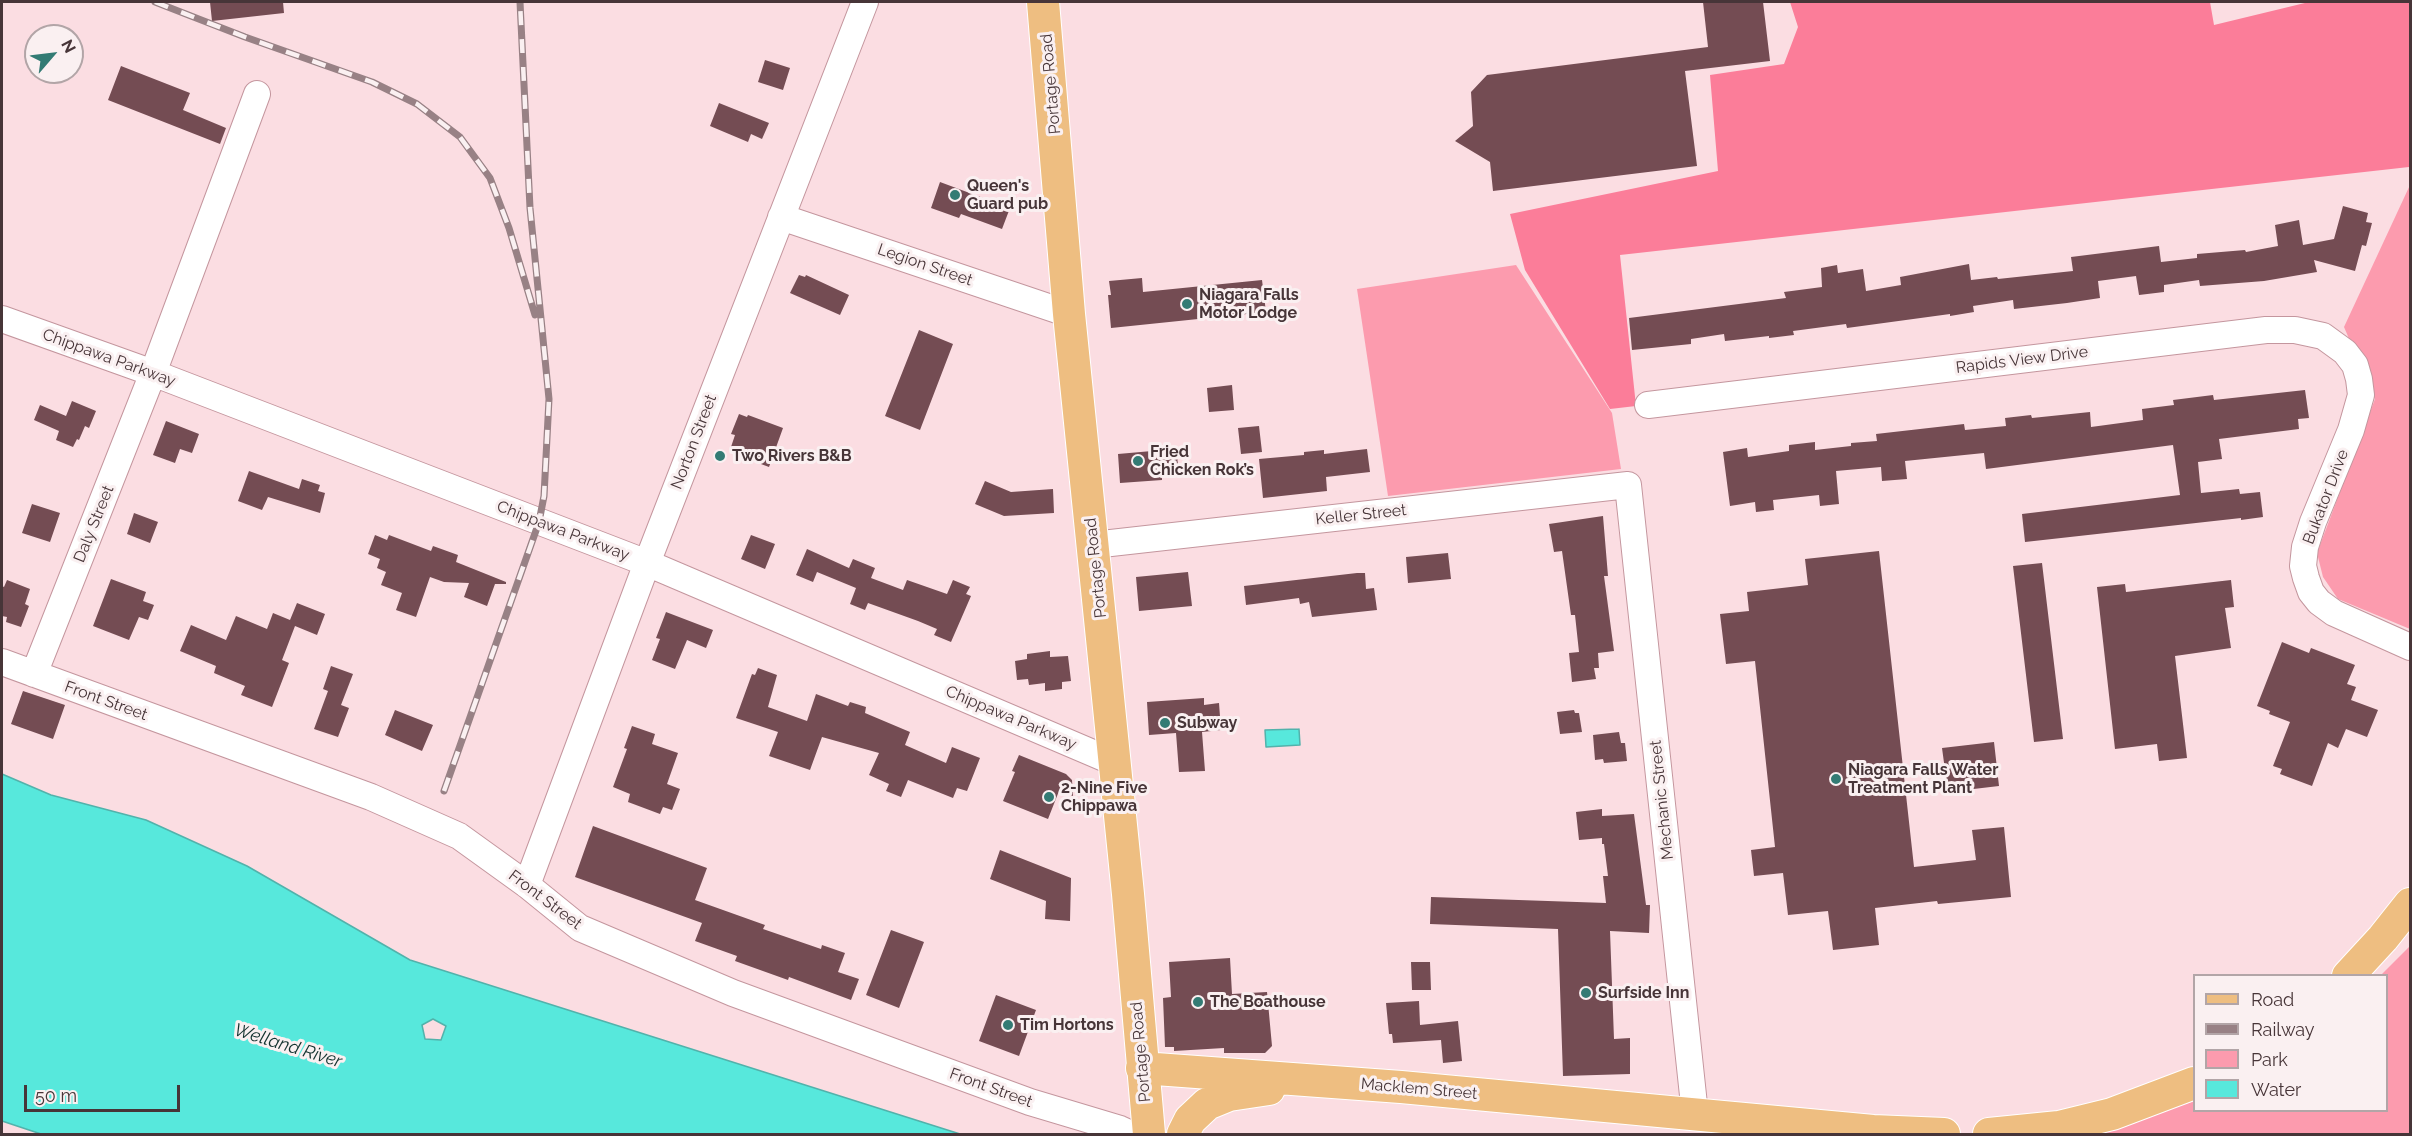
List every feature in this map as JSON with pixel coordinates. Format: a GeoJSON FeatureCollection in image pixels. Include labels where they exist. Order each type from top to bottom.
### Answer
{"type":"FeatureCollection","features":[{"type":"Feature","properties":{"kind":"main road","name":"Portage Road"},"geometry":{"type":"LineString","coordinates":[[1043,2],[1069,314],[1116,763],[1149,1134]]}},
{"type":"Feature","properties":{"kind":"main road"},"geometry":{"type":"LineString","coordinates":[[2349,974],[2384,938],[2410,904]]}},
{"type":"Feature","properties":{"kind":"main road","name":"Macklem Street"},"geometry":{"type":"LineString","coordinates":[[1142,1068],[1345,1083],[1873,1131],[1944,1134]]}},
{"type":"Feature","properties":{"kind":"main road"},"geometry":{"type":"LineString","coordinates":[[1183,1134],[1190,1120],[1207,1104],[1229,1095],[1345,1083]]}},
{"type":"Feature","properties":{"kind":"main road"},"geometry":{"type":"LineString","coordinates":[[1989,1134],[2059,1127],[2112,1114],[2193,1083]]}},
{"type":"Feature","properties":{"kind":"street","name":"Norton Street"},"geometry":{"type":"LineString","coordinates":[[527,885],[647,563],[865,2]]}},
{"type":"Feature","properties":{"kind":"street","name":"Daly Street"},"geometry":{"type":"LineString","coordinates":[[34,674],[153,374],[257,94]]}},
{"type":"Feature","properties":{"kind":"street","name":"Legion Street"},"geometry":{"type":"LineString","coordinates":[[781,217],[1069,314]]}},
{"type":"Feature","properties":{"kind":"street","name":"Chippawa Parkway"},"geometry":{"type":"LineString","coordinates":[[2,319],[153,374],[647,563],[1116,763]]}},
{"type":"Feature","properties":{"kind":"street","name":"Rapids View Drive"},"geometry":{"type":"LineString","coordinates":[[1648,405],[2266,330],[2310,332],[2336,343],[2355,365],[2361,394]]}},
{"type":"Feature","properties":{"kind":"street","name":"Bukator Drive"},"geometry":{"type":"LineString","coordinates":[[2361,394],[2345,448],[2313,522],[2303,566],[2311,592],[2319,602],[2350,622],[2410,647]]}},
{"type":"Feature","properties":{"kind":"street","name":"Keller Street"},"geometry":{"type":"LineString","coordinates":[[1093,545],[1628,485]]}},
{"type":"Feature","properties":{"kind":"street","name":"Mechanic Street"},"geometry":{"type":"LineString","coordinates":[[1628,485],[1695,1114]]}},
{"type":"Feature","properties":{"kind":"street","name":"Front Street"},"geometry":{"type":"LineString","coordinates":[[2,662],[371,797],[459,836],[527,885],[580,928],[733,993],[1004,1093],[1131,1134]]}},
{"type":"Feature","properties":{"kind":"green space"},"geometry":{"type":"Polygon","coordinates":[[[2410,185],[2410,629],[2338,599],[2323,577],[2317,553],[2375,399],[2344,327],[2410,185]]]}},
{"type":"Feature","properties":{"kind":"green space"},"geometry":{"type":"Polygon","coordinates":[[[1516,265],[1612,413],[1621,469],[1388,496],[1357,289],[1516,265]]]}},
{"type":"Feature","properties":{"kind":"green space"},"geometry":{"type":"Polygon","coordinates":[[[2410,946],[2410,1134],[2098,1134],[2193,1101],[2193,1112],[2388,1112],[2388,974],[2382,974],[2410,946]]]}},
{"type":"Feature","properties":{"kind":"shaded area"},"geometry":{"type":"Polygon","coordinates":[[[1790,2],[2210,2],[2214,25],[2309,2],[2410,2],[2410,164],[2409,167],[1620,255],[1636,406],[1610,409],[1525,270],[1510,214],[1718,171],[1710,75],[1784,64],[1798,27],[1790,2]]]}},
{"type":"Feature","properties":{"kind":"water"},"geometry":{"type":"Polygon","coordinates":[[[1299,729],[1300,745],[1266,747],[1265,730],[1299,729]]]}},
{"type":"Feature","properties":{"kind":"water","name":"Welland River"},"geometry":{"type":"Polygon","coordinates":[[[2,774],[51,795],[146,820],[247,866],[410,960],[960,1134],[41,1134],[2,1121],[2,774]],[[433,1019],[422,1025],[425,1039],[441,1040],[446,1026],[433,1019]]]}},
{"type":"Feature","properties":{"kind":"building"},"geometry":{"type":"Polygon","coordinates":[[[210,2],[283,2],[284,13],[212,21],[210,2]]]}},
{"type":"Feature","properties":{"kind":"building"},"geometry":{"type":"Polygon","coordinates":[[[1703,2],[1763,2],[1770,61],[1685,71],[1697,166],[1493,191],[1490,162],[1455,141],[1473,126],[1471,92],[1487,75],[1708,47],[1703,2]]]}},
{"type":"Feature","properties":{"kind":"building"},"geometry":{"type":"Polygon","coordinates":[[[765,60],[790,68],[783,90],[758,82],[765,60]]]}},
{"type":"Feature","properties":{"kind":"building"},"geometry":{"type":"Polygon","coordinates":[[[121,66],[190,93],[183,110],[226,128],[220,144],[108,100],[121,66]]]}},
{"type":"Feature","properties":{"kind":"building"},"geometry":{"type":"Polygon","coordinates":[[[719,103],[769,123],[762,139],[751,134],[748,142],[710,126],[719,103]]]}},
{"type":"Feature","properties":{"kind":"building","name":"Queen's Guard pub"},"geometry":{"type":"Polygon","coordinates":[[[940,182],[1010,208],[1002,229],[961,214],[959,218],[931,208],[940,182]]]}},
{"type":"Feature","properties":{"kind":"building"},"geometry":{"type":"Polygon","coordinates":[[[2343,206],[2368,213],[2366,222],[2372,223],[2366,246],[2362,245],[2355,271],[2314,260],[2317,272],[2264,281],[2200,286],[2199,280],[2164,285],[2164,292],[2139,295],[2136,276],[2098,281],[2100,298],[2067,303],[2014,309],[2013,300],[1973,306],[1974,312],[1950,316],[1950,314],[1847,328],[1846,324],[1793,331],[1794,335],[1769,338],[1769,336],[1725,341],[1724,334],[1691,339],[1691,344],[1632,350],[1629,318],[1786,298],[1784,292],[1822,287],[1821,268],[1837,265],[1838,273],[1863,269],[1866,291],[1901,285],[1900,277],[1969,264],[1971,280],[2073,271],[2071,257],[2159,246],[2161,262],[2197,258],[2197,254],[2245,250],[2246,252],[2278,246],[2275,225],[2299,220],[2303,245],[2334,239],[2343,206]]]}},
{"type":"Feature","properties":{"kind":"building"},"geometry":{"type":"Polygon","coordinates":[[[799,275],[805,277],[806,275],[849,295],[840,315],[790,293],[799,275]]]}},
{"type":"Feature","properties":{"kind":"building","name":"Niagara Falls Motor Lodge"},"geometry":{"type":"Polygon","coordinates":[[[1142,278],[1143,292],[1262,280],[1266,312],[1111,328],[1109,281],[1142,278]]]}},
{"type":"Feature","properties":{"kind":"building"},"geometry":{"type":"Polygon","coordinates":[[[919,330],[953,344],[920,430],[885,416],[919,330]]]}},
{"type":"Feature","properties":{"kind":"building"},"geometry":{"type":"Polygon","coordinates":[[[1232,385],[1234,410],[1209,412],[1207,388],[1232,385]]]}},
{"type":"Feature","properties":{"kind":"building"},"geometry":{"type":"Polygon","coordinates":[[[2305,390],[2309,418],[2298,419],[2299,429],[2219,439],[2222,459],[2198,462],[2201,493],[2239,489],[2240,494],[2260,492],[2263,517],[2025,542],[2022,514],[2180,495],[2173,445],[1986,469],[1984,453],[1905,461],[1907,479],[1882,481],[1881,467],[1836,471],[1839,504],[1820,506],[1819,495],[1773,500],[1774,510],[1756,512],[1755,502],[1730,506],[1723,452],[1747,448],[1748,457],[1789,451],[1789,445],[1815,442],[1815,450],[1851,446],[1851,443],[1877,441],[1876,434],[1964,424],[1965,430],[2006,426],[2005,418],[2031,415],[2032,418],[2090,412],[2091,427],[2143,420],[2142,409],[2174,405],[2173,400],[2213,395],[2214,400],[2305,390]]]}},
{"type":"Feature","properties":{"kind":"building"},"geometry":{"type":"Polygon","coordinates":[[[72,401],[96,411],[89,428],[85,426],[73,447],[56,440],[59,431],[34,420],[40,405],[66,416],[72,401]]]}},
{"type":"Feature","properties":{"kind":"building"},"geometry":{"type":"Polygon","coordinates":[[[739,414],[783,428],[769,467],[734,454],[735,452],[730,450],[735,435],[731,434],[739,414]]]}},
{"type":"Feature","properties":{"kind":"building"},"geometry":{"type":"Polygon","coordinates":[[[166,421],[199,434],[192,453],[180,449],[175,463],[153,455],[166,421]]]}},
{"type":"Feature","properties":{"kind":"building"},"geometry":{"type":"Polygon","coordinates":[[[1259,426],[1262,452],[1241,454],[1238,428],[1259,426]]]}},
{"type":"Feature","properties":{"kind":"building"},"geometry":{"type":"Polygon","coordinates":[[[1367,449],[1370,472],[1326,477],[1327,491],[1263,498],[1259,459],[1304,455],[1304,452],[1324,450],[1324,454],[1367,449]]]}},
{"type":"Feature","properties":{"kind":"building"},"geometry":{"type":"Polygon","coordinates":[[[1152,451],[1152,458],[1177,456],[1179,474],[1162,475],[1162,480],[1120,483],[1118,454],[1152,451]]]}},
{"type":"Feature","properties":{"kind":"building"},"geometry":{"type":"Polygon","coordinates":[[[249,471],[299,489],[302,479],[320,485],[318,491],[325,493],[320,513],[268,497],[262,510],[238,501],[249,471]]]}},
{"type":"Feature","properties":{"kind":"building"},"geometry":{"type":"Polygon","coordinates":[[[985,481],[1011,492],[1053,489],[1054,513],[1004,516],[975,504],[985,481]]]}},
{"type":"Feature","properties":{"kind":"building"},"geometry":{"type":"Polygon","coordinates":[[[32,504],[60,513],[50,542],[22,533],[32,504]]]}},
{"type":"Feature","properties":{"kind":"building"},"geometry":{"type":"Polygon","coordinates":[[[134,513],[158,522],[150,543],[127,534],[134,513]]]}},
{"type":"Feature","properties":{"kind":"building"},"geometry":{"type":"Polygon","coordinates":[[[1603,516],[1608,576],[1604,576],[1614,651],[1598,653],[1599,668],[1594,668],[1596,679],[1572,682],[1569,653],[1579,652],[1575,615],[1571,615],[1562,551],[1554,552],[1549,524],[1603,516]]]}},
{"type":"Feature","properties":{"kind":"building"},"geometry":{"type":"Polygon","coordinates":[[[375,535],[387,540],[389,535],[431,551],[433,546],[458,555],[456,562],[506,582],[506,584],[495,584],[487,606],[464,597],[469,583],[444,582],[430,577],[416,617],[396,610],[402,593],[381,585],[386,572],[377,568],[380,559],[368,554],[375,535]]]}},
{"type":"Feature","properties":{"kind":"building"},"geometry":{"type":"Polygon","coordinates":[[[751,535],[775,544],[765,569],[741,559],[751,535]]]}},
{"type":"Feature","properties":{"kind":"building"},"geometry":{"type":"Polygon","coordinates":[[[807,549],[849,568],[853,559],[875,568],[871,578],[903,590],[907,580],[947,594],[953,580],[970,587],[966,594],[971,596],[951,642],[934,635],[937,629],[918,621],[868,603],[865,610],[850,604],[856,588],[817,572],[813,582],[796,575],[807,549]]]}},
{"type":"Feature","properties":{"kind":"building","name":"Niagara Falls Water Treatment Plant"},"geometry":{"type":"Polygon","coordinates":[[[1879,551],[1914,867],[1976,860],[1972,830],[2004,827],[2011,897],[1938,904],[1937,901],[1875,908],[1879,945],[1833,950],[1828,911],[1788,915],[1783,873],[1754,876],[1751,850],[1775,847],[1755,661],[1726,664],[1720,614],[1749,611],[1747,592],[1808,585],[1805,559],[1879,551]]]}},
{"type":"Feature","properties":{"kind":"building"},"geometry":{"type":"Polygon","coordinates":[[[1448,553],[1451,579],[1408,583],[1406,557],[1448,553]]]}},
{"type":"Feature","properties":{"kind":"building"},"geometry":{"type":"Polygon","coordinates":[[[2042,563],[2063,739],[2034,742],[2013,566],[2042,563]]]}},
{"type":"Feature","properties":{"kind":"building"},"geometry":{"type":"Polygon","coordinates":[[[1188,572],[1192,606],[1139,611],[1136,577],[1188,572]]]}},
{"type":"Feature","properties":{"kind":"building"},"geometry":{"type":"Polygon","coordinates":[[[1365,573],[1366,589],[1374,588],[1377,610],[1312,617],[1309,602],[1300,604],[1299,598],[1246,605],[1244,586],[1365,573]]]}},
{"type":"Feature","properties":{"kind":"building"},"geometry":{"type":"Polygon","coordinates":[[[111,579],[146,592],[143,601],[154,605],[148,620],[139,617],[129,640],[93,626],[111,579]]]}},
{"type":"Feature","properties":{"kind":"building"},"geometry":{"type":"Polygon","coordinates":[[[7,580],[30,589],[25,604],[29,606],[21,627],[6,622],[7,617],[2,616],[2,586],[4,587],[7,580]]]}},
{"type":"Feature","properties":{"kind":"building"},"geometry":{"type":"Polygon","coordinates":[[[2231,580],[2234,607],[2225,608],[2231,648],[2175,656],[2187,758],[2159,761],[2157,744],[2115,749],[2097,587],[2125,584],[2126,592],[2231,580]]]}},
{"type":"Feature","properties":{"kind":"building"},"geometry":{"type":"Polygon","coordinates":[[[297,603],[325,614],[317,635],[295,626],[282,660],[289,663],[272,707],[241,695],[245,686],[214,673],[216,666],[180,651],[191,625],[226,640],[236,616],[267,629],[273,613],[290,620],[297,603]]]}},
{"type":"Feature","properties":{"kind":"building"},"geometry":{"type":"Polygon","coordinates":[[[666,612],[713,630],[706,648],[687,640],[675,669],[652,660],[660,639],[656,638],[666,612]]]}},
{"type":"Feature","properties":{"kind":"building"},"geometry":{"type":"Polygon","coordinates":[[[2282,642],[2309,653],[2311,648],[2355,665],[2347,684],[2356,687],[2351,700],[2378,710],[2367,737],[2346,729],[2338,748],[2328,743],[2312,786],[2280,774],[2282,769],[2273,766],[2290,722],[2269,714],[2270,711],[2257,706],[2282,642]]]}},
{"type":"Feature","properties":{"kind":"building"},"geometry":{"type":"Polygon","coordinates":[[[1050,651],[1050,657],[1068,656],[1071,681],[1062,682],[1062,689],[1045,691],[1045,683],[1029,685],[1028,679],[1017,680],[1015,661],[1027,659],[1027,654],[1050,651]]]}},
{"type":"Feature","properties":{"kind":"building"},"geometry":{"type":"Polygon","coordinates":[[[331,666],[353,674],[341,705],[349,708],[338,737],[314,729],[328,691],[323,689],[331,666]]]}},
{"type":"Feature","properties":{"kind":"building"},"geometry":{"type":"Polygon","coordinates":[[[758,668],[777,675],[768,707],[807,721],[816,694],[848,706],[850,702],[866,707],[865,713],[910,732],[905,745],[946,763],[952,747],[980,758],[967,791],[957,788],[953,798],[908,780],[901,797],[886,791],[889,784],[869,775],[879,753],[822,737],[810,770],[769,756],[778,732],[736,718],[752,674],[755,675],[758,668]]]}},
{"type":"Feature","properties":{"kind":"building"},"geometry":{"type":"Polygon","coordinates":[[[23,691],[65,705],[53,739],[11,724],[23,691]]]}},
{"type":"Feature","properties":{"kind":"building"},"geometry":{"type":"Polygon","coordinates":[[[1204,698],[1204,705],[1219,703],[1221,730],[1202,732],[1205,771],[1179,772],[1176,733],[1149,735],[1147,702],[1204,698]]]}},
{"type":"Feature","properties":{"kind":"building"},"geometry":{"type":"Polygon","coordinates":[[[395,710],[433,725],[422,751],[385,735],[395,710]]]}},
{"type":"Feature","properties":{"kind":"building"},"geometry":{"type":"Polygon","coordinates":[[[1574,710],[1575,713],[1579,713],[1582,732],[1560,734],[1557,712],[1574,710]]]}},
{"type":"Feature","properties":{"kind":"building"},"geometry":{"type":"Polygon","coordinates":[[[632,726],[655,734],[652,744],[678,753],[667,784],[680,789],[672,810],[663,807],[660,814],[628,802],[630,794],[613,787],[627,749],[624,748],[632,726]]]}},
{"type":"Feature","properties":{"kind":"building"},"geometry":{"type":"Polygon","coordinates":[[[1619,732],[1621,743],[1625,743],[1627,761],[1604,763],[1603,759],[1595,760],[1593,735],[1619,732]]]}},
{"type":"Feature","properties":{"kind":"building"},"geometry":{"type":"Polygon","coordinates":[[[1994,742],[1999,786],[1948,792],[1942,748],[1994,742]]]}},
{"type":"Feature","properties":{"kind":"building"},"geometry":{"type":"Polygon","coordinates":[[[1019,755],[1066,774],[1072,780],[1073,796],[1059,791],[1048,819],[1003,801],[1015,772],[1012,771],[1019,755]]]}},
{"type":"Feature","properties":{"kind":"building"},"geometry":{"type":"Polygon","coordinates":[[[1602,809],[1602,816],[1634,814],[1646,905],[1650,905],[1649,933],[1610,931],[1614,1039],[1630,1038],[1630,1074],[1563,1076],[1558,929],[1430,924],[1431,897],[1606,903],[1603,876],[1608,876],[1604,844],[1602,844],[1602,838],[1579,840],[1576,812],[1602,809]]]}},
{"type":"Feature","properties":{"kind":"building"},"geometry":{"type":"Polygon","coordinates":[[[593,826],[707,868],[695,900],[765,925],[763,929],[821,949],[822,945],[845,953],[838,972],[859,979],[851,1000],[789,977],[788,980],[735,961],[737,956],[695,941],[702,923],[575,877],[593,826]]]}},
{"type":"Feature","properties":{"kind":"building"},"geometry":{"type":"Polygon","coordinates":[[[1000,850],[1071,878],[1070,921],[1045,919],[1046,901],[990,879],[1000,850]]]}},
{"type":"Feature","properties":{"kind":"building"},"geometry":{"type":"Polygon","coordinates":[[[891,930],[924,942],[899,1008],[866,995],[891,930]]]}},
{"type":"Feature","properties":{"kind":"building","name":"The Boathouse"},"geometry":{"type":"Polygon","coordinates":[[[1230,958],[1232,994],[1267,992],[1272,1046],[1265,1053],[1224,1053],[1224,1048],[1174,1051],[1174,1047],[1165,1047],[1163,998],[1171,997],[1169,962],[1230,958]]]}},
{"type":"Feature","properties":{"kind":"building"},"geometry":{"type":"Polygon","coordinates":[[[1411,962],[1430,962],[1431,990],[1412,990],[1411,962]]]}},
{"type":"Feature","properties":{"kind":"building","name":"Tim Hortons"},"geometry":{"type":"Polygon","coordinates":[[[996,995],[1036,1010],[1019,1056],[979,1041],[996,995]]]}},
{"type":"Feature","properties":{"kind":"building"},"geometry":{"type":"Polygon","coordinates":[[[1419,1001],[1420,1025],[1458,1021],[1462,1061],[1443,1063],[1441,1040],[1393,1043],[1392,1034],[1389,1034],[1386,1003],[1419,1001]]]}},
{"type":"Feature","properties":{"kind":"railway"},"geometry":{"type":"LineString","coordinates":[[155,2],[372,82],[417,104],[460,137],[490,178],[509,228],[535,315]]}},
{"type":"Feature","properties":{"kind":"railway"},"geometry":{"type":"LineString","coordinates":[[444,791],[539,522],[544,496],[549,399],[530,208],[520,2]]}},
{"type":"Feature","properties":{"kind":"place","name":"Queen's Guard pub"},"geometry":{"type":"Point","coordinates":[955,195]}},
{"type":"Feature","properties":{"kind":"place","name":"Niagara Falls Motor Lodge"},"geometry":{"type":"Point","coordinates":[1187,304]}},
{"type":"Feature","properties":{"kind":"place","name":"Two Rivers B&B"},"geometry":{"type":"Point","coordinates":[720,456]}},
{"type":"Feature","properties":{"kind":"place","name":"Fried Chicken Rok’s"},"geometry":{"type":"Point","coordinates":[1138,461]}},
{"type":"Feature","properties":{"kind":"place","name":"Subway"},"geometry":{"type":"Point","coordinates":[1165,723]}},
{"type":"Feature","properties":{"kind":"place","name":"Niagara Falls Water Treatment Plant"},"geometry":{"type":"Point","coordinates":[1836,779]}},
{"type":"Feature","properties":{"kind":"place","name":"2-Nine Five Chippawa"},"geometry":{"type":"Point","coordinates":[1049,797]}},
{"type":"Feature","properties":{"kind":"place","name":"Surfside Inn"},"geometry":{"type":"Point","coordinates":[1586,993]}},
{"type":"Feature","properties":{"kind":"place","name":"The Boathouse"},"geometry":{"type":"Point","coordinates":[1198,1002]}},
{"type":"Feature","properties":{"kind":"place","name":"Tim Hortons"},"geometry":{"type":"Point","coordinates":[1008,1025]}}]}
